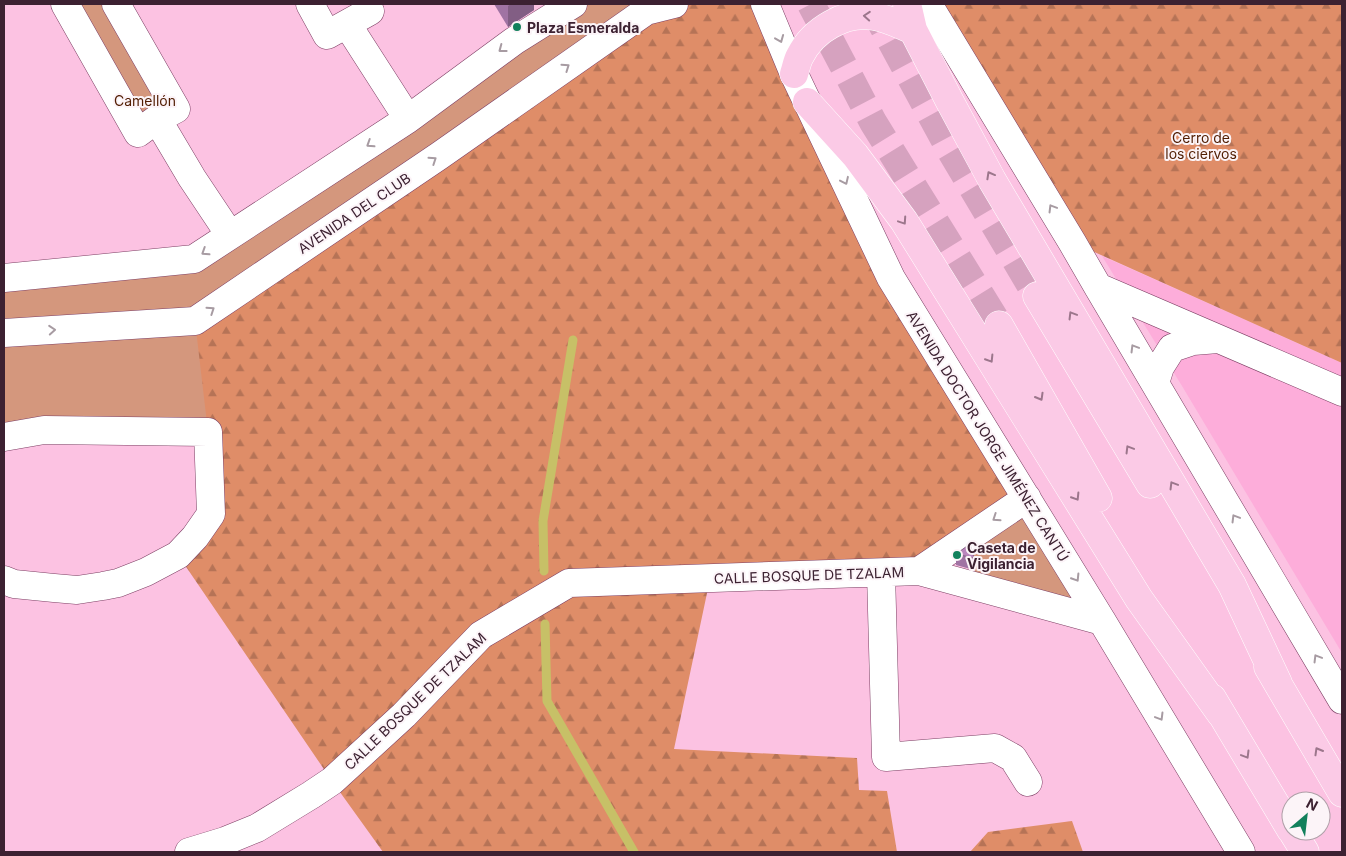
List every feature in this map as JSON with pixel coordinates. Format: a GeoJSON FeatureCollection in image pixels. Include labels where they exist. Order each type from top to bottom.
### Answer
{"type":"FeatureCollection","features":[{"type":"Feature","properties":{"kind":"main road"},"geometry":{"type":"LineString","coordinates":[[907,4],[913,30],[992,180],[1232,585],[1278,682]]}},
{"type":"Feature","properties":{"kind":"main road"},"geometry":{"type":"LineString","coordinates":[[794,74],[800,56],[809,42],[831,23],[854,15],[873,16],[889,20],[913,30]]}},
{"type":"Feature","properties":{"kind":"main road"},"geometry":{"type":"LineString","coordinates":[[807,102],[855,155],[904,221],[1139,598],[1221,714]]}},
{"type":"Feature","properties":{"kind":"main road"},"geometry":{"type":"LineString","coordinates":[[1038,296],[1159,498],[1278,682],[1342,793]]}},
{"type":"Feature","properties":{"kind":"main road"},"geometry":{"type":"LineString","coordinates":[[999,325],[1221,714],[1281,813]]}},
{"type":"Feature","properties":{"kind":"main road"},"geometry":{"type":"LineString","coordinates":[[1298,841],[1305,852]]}},
{"type":"Feature","properties":{"kind":"street"},"geometry":{"type":"LineString","coordinates":[[65,4],[138,133],[157,119],[176,109],[116,4]]}},
{"type":"Feature","properties":{"kind":"street"},"geometry":{"type":"LineString","coordinates":[[310,4],[327,35],[370,11],[366,4]]}},
{"type":"Feature","properties":{"kind":"street"},"geometry":{"type":"LineString","coordinates":[[5,276],[194,259],[408,119],[514,40],[573,4]]}},
{"type":"Feature","properties":{"kind":"street","name":"AVENIDA DEL CLUB"},"geometry":{"type":"LineString","coordinates":[[4,333],[194,321],[440,156],[646,11],[674,4]]}},
{"type":"Feature","properties":{"kind":"street","name":"AVENIDA DOCTOR JORGE JIMÉNEZ CANTÚ"},"geometry":{"type":"LineString","coordinates":[[765,4],[794,74],[891,278],[1102,621],[1241,852]]}},
{"type":"Feature","properties":{"kind":"street"},"geometry":{"type":"LineString","coordinates":[[928,4],[1072,242],[1342,700]]}},
{"type":"Feature","properties":{"kind":"street"},"geometry":{"type":"LineString","coordinates":[[347,24],[408,119]]}},
{"type":"Feature","properties":{"kind":"street"},"geometry":{"type":"LineString","coordinates":[[157,119],[192,178],[230,235]]}},
{"type":"Feature","properties":{"kind":"street"},"geometry":{"type":"LineString","coordinates":[[1098,287],[1342,392]]}},
{"type":"Feature","properties":{"kind":"street"},"geometry":{"type":"LineString","coordinates":[[1155,383],[1160,367],[1172,348],[1193,341],[1218,339]]}},
{"type":"Feature","properties":{"kind":"street"},"geometry":{"type":"LineString","coordinates":[[4,437],[44,430],[208,432],[211,514],[195,537],[178,555],[146,572],[118,583],[78,590],[14,584],[4,580]]}},
{"type":"Feature","properties":{"kind":"street","name":"CALLE BOSQUE DE TZALAM"},"geometry":{"type":"LineString","coordinates":[[919,571],[1026,498]]}},
{"type":"Feature","properties":{"kind":"street","name":"CALLE BOSQUE DE TZALAM"},"geometry":{"type":"LineString","coordinates":[[189,852],[257,828],[332,781],[404,716],[481,634],[569,584],[919,571],[1102,621]]}},
{"type":"Feature","properties":{"kind":"street"},"geometry":{"type":"LineString","coordinates":[[880,573],[886,757],[995,748],[1013,758],[1028,782]]}},
{"type":"Feature","properties":{"kind":"shaded area"},"geometry":{"type":"Polygon","coordinates":[[[1102,256],[1342,363],[1342,653],[1182,386],[1102,256]]]}},
{"type":"Feature","properties":{"kind":"green space","name":"Camellón"},"geometry":{"type":"Polygon","coordinates":[[[65,4],[116,4],[176,109],[137,131],[65,4]]]}},
{"type":"Feature","properties":{"kind":"green space"},"geometry":{"type":"Polygon","coordinates":[[[573,4],[640,4],[208,432],[4,437],[4,278],[194,259],[573,4]]]}},
{"type":"Feature","properties":{"kind":"green space"},"geometry":{"type":"Polygon","coordinates":[[[674,4],[765,4],[891,278],[1027,498],[919,571],[710,579],[674,749],[857,758],[859,790],[887,791],[897,852],[383,852],[332,781],[178,555],[195,537],[208,432],[195,321],[674,4]]]}},
{"type":"Feature","properties":{"kind":"green space","name":"Cerro de los ciervos"},"geometry":{"type":"Polygon","coordinates":[[[928,4],[1342,4],[1342,363],[1072,242],[928,4]]]}},
{"type":"Feature","properties":{"kind":"green space"},"geometry":{"type":"Polygon","coordinates":[[[1027,498],[1102,621],[979,587],[966,539],[1027,498]]]}},
{"type":"Feature","properties":{"kind":"green space"},"geometry":{"type":"Polygon","coordinates":[[[1072,821],[1083,852],[970,852],[988,832],[1072,821]]]}},
{"type":"Feature","properties":{"kind":"building"},"geometry":{"type":"Polygon","coordinates":[[[970,544],[974,558],[956,554],[970,544]]]}},
{"type":"Feature","properties":{"kind":"waterway"},"geometry":{"type":"LineString","coordinates":[[544,571],[543,521],[573,340]]}},
{"type":"Feature","properties":{"kind":"waterway"},"geometry":{"type":"LineString","coordinates":[[545,624],[547,701],[634,852]]}},
{"type":"Feature","properties":{"kind":"tunnel"},"geometry":{"type":"LineString","coordinates":[[811,4],[873,122],[999,325]]}},
{"type":"Feature","properties":{"kind":"tunnel"},"geometry":{"type":"LineString","coordinates":[[871,4],[949,148],[1037,296]]}},
{"type":"Feature","properties":{"kind":"place","name":"Plaza Esmeralda"},"geometry":{"type":"Point","coordinates":[517,27]}},
{"type":"Feature","properties":{"kind":"place","name":"Caseta de Vigilancia"},"geometry":{"type":"Point","coordinates":[957,555]}}]}
